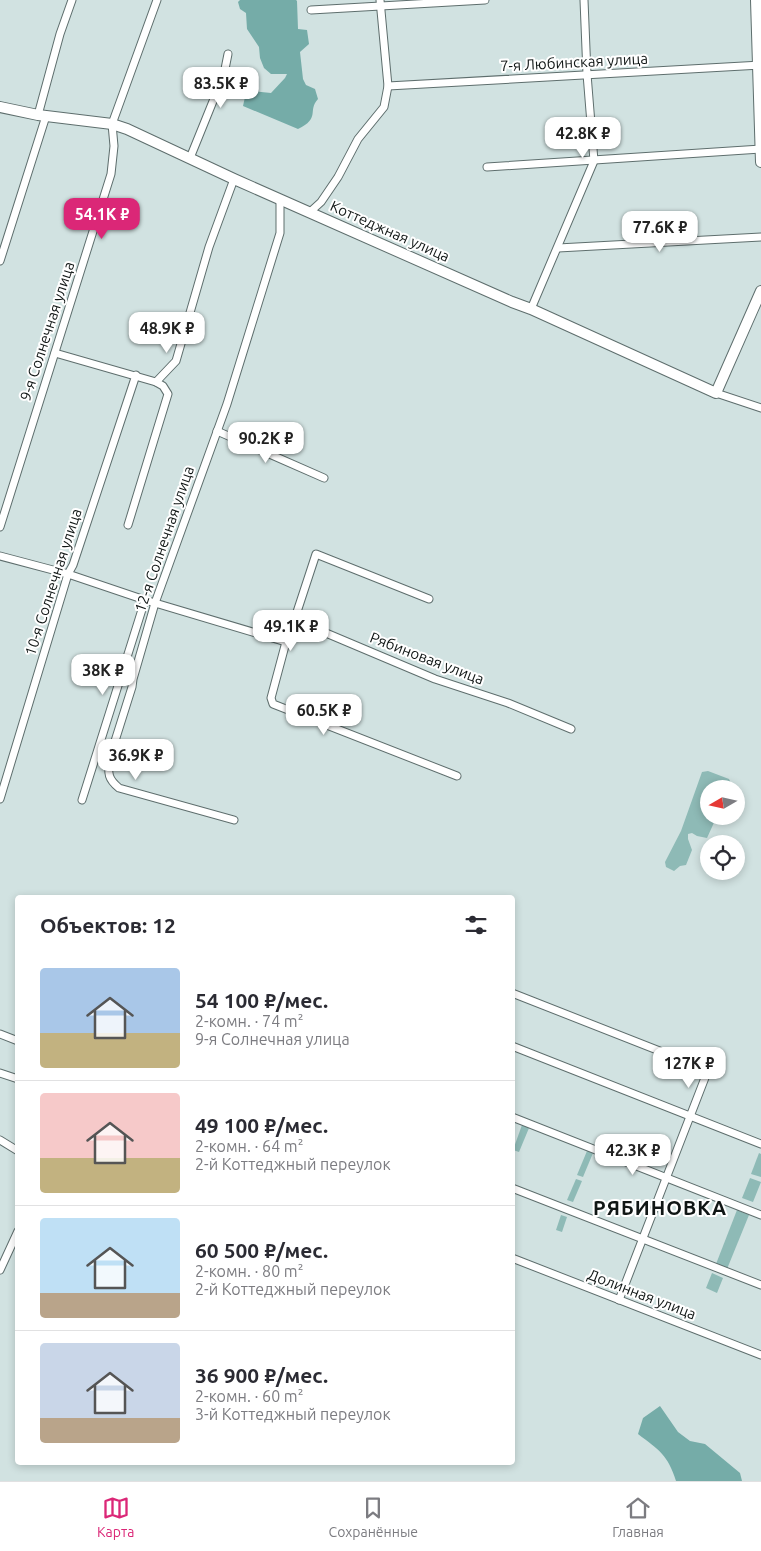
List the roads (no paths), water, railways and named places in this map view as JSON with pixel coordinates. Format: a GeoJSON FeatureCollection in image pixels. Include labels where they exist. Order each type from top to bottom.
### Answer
{"type":"FeatureCollection","features":[{"type":"Feature","properties":{"kind":"street"},"geometry":{"type":"LineString","coordinates":[[0,261],[42,115],[60,34],[72,0]]}},
{"type":"Feature","properties":{"kind":"street","name":"9-я Солнечная улица"},"geometry":{"type":"LineString","coordinates":[[0,527],[111,174],[114,146],[112,124],[157,0]]}},
{"type":"Feature","properties":{"kind":"street"},"geometry":{"type":"LineString","coordinates":[[311,10],[380,3],[485,0]]}},
{"type":"Feature","properties":{"kind":"street"},"geometry":{"type":"LineString","coordinates":[[531,309],[594,161],[587,74],[584,0]]}},
{"type":"Feature","properties":{"kind":"street"},"geometry":{"type":"LineString","coordinates":[[756,0],[760,65],[761,162]]}},
{"type":"Feature","properties":{"kind":"street"},"geometry":{"type":"LineString","coordinates":[[310,212],[321,202],[338,177],[358,139],[384,107],[388,86],[380,3]]}},
{"type":"Feature","properties":{"kind":"street"},"geometry":{"type":"LineString","coordinates":[[190,158],[224,74],[228,54]]}},
{"type":"Feature","properties":{"kind":"street","name":"7-я Любинская улица"},"geometry":{"type":"LineString","coordinates":[[388,86],[760,65]]}},
{"type":"Feature","properties":{"kind":"street","name":"Коттеджная улица"},"geometry":{"type":"LineString","coordinates":[[0,107],[42,115],[112,124],[144,136],[234,179],[531,309],[716,393],[761,408]]}},
{"type":"Feature","properties":{"kind":"street"},"geometry":{"type":"LineString","coordinates":[[487,166],[594,161],[761,149]]}},
{"type":"Feature","properties":{"kind":"street"},"geometry":{"type":"LineString","coordinates":[[156,382],[176,361],[209,247],[234,179]]}},
{"type":"Feature","properties":{"kind":"street","name":"12-я Солнечная улица"},"geometry":{"type":"LineString","coordinates":[[234,820],[119,788],[112,782],[108,773],[109,760],[132,687],[155,603],[217,431],[280,233],[280,199]]}},
{"type":"Feature","properties":{"kind":"street"},"geometry":{"type":"LineString","coordinates":[[558,248],[761,237]]}},
{"type":"Feature","properties":{"kind":"street"},"geometry":{"type":"LineString","coordinates":[[716,393],[761,291]]}},
{"type":"Feature","properties":{"kind":"street"},"geometry":{"type":"LineString","coordinates":[[55,353],[156,382],[163,386],[168,394],[128,525]]}},
{"type":"Feature","properties":{"kind":"street","name":"10-я Солнечная улица"},"geometry":{"type":"LineString","coordinates":[[0,799],[68,574],[73,565],[136,375]]}},
{"type":"Feature","properties":{"kind":"street"},"geometry":{"type":"LineString","coordinates":[[217,431],[324,478]]}},
{"type":"Feature","properties":{"kind":"street"},"geometry":{"type":"LineString","coordinates":[[429,599],[316,554],[286,642],[272,698],[273,704],[457,776]]}},
{"type":"Feature","properties":{"kind":"street"},"geometry":{"type":"LineString","coordinates":[[0,556],[68,574],[145,600],[286,642]]}},
{"type":"Feature","properties":{"kind":"street"},"geometry":{"type":"LineString","coordinates":[[82,800],[145,600]]}},
{"type":"Feature","properties":{"kind":"street","name":"Рябиновая улица"},"geometry":{"type":"LineString","coordinates":[[294,621],[434,679],[508,703],[571,729]]}},
{"type":"Feature","properties":{"kind":"street"},"geometry":{"type":"LineString","coordinates":[[515,994],[708,1070],[619,1300]]}},
{"type":"Feature","properties":{"kind":"street"},"geometry":{"type":"LineString","coordinates":[[0,1034],[15,1040]]}},
{"type":"Feature","properties":{"kind":"street"},"geometry":{"type":"LineString","coordinates":[[515,1047],[761,1144]]}},
{"type":"Feature","properties":{"kind":"street"},"geometry":{"type":"LineString","coordinates":[[0,1073],[15,1078]]}},
{"type":"Feature","properties":{"kind":"street"},"geometry":{"type":"LineString","coordinates":[[515,1118],[761,1215]]}},
{"type":"Feature","properties":{"kind":"street"},"geometry":{"type":"LineString","coordinates":[[0,1140],[15,1148]]}},
{"type":"Feature","properties":{"kind":"street"},"geometry":{"type":"LineString","coordinates":[[515,1189],[761,1285]]}},
{"type":"Feature","properties":{"kind":"street"},"geometry":{"type":"LineString","coordinates":[[0,1270],[15,1238]]}},
{"type":"Feature","properties":{"kind":"street","name":"Долинная улица"},"geometry":{"type":"LineString","coordinates":[[515,1259],[761,1356]]}},
{"type":"Feature","properties":{"kind":"district","name":"РЯБИНОВКА"},"geometry":{"type":"Point","coordinates":[660,1207]}}]}
